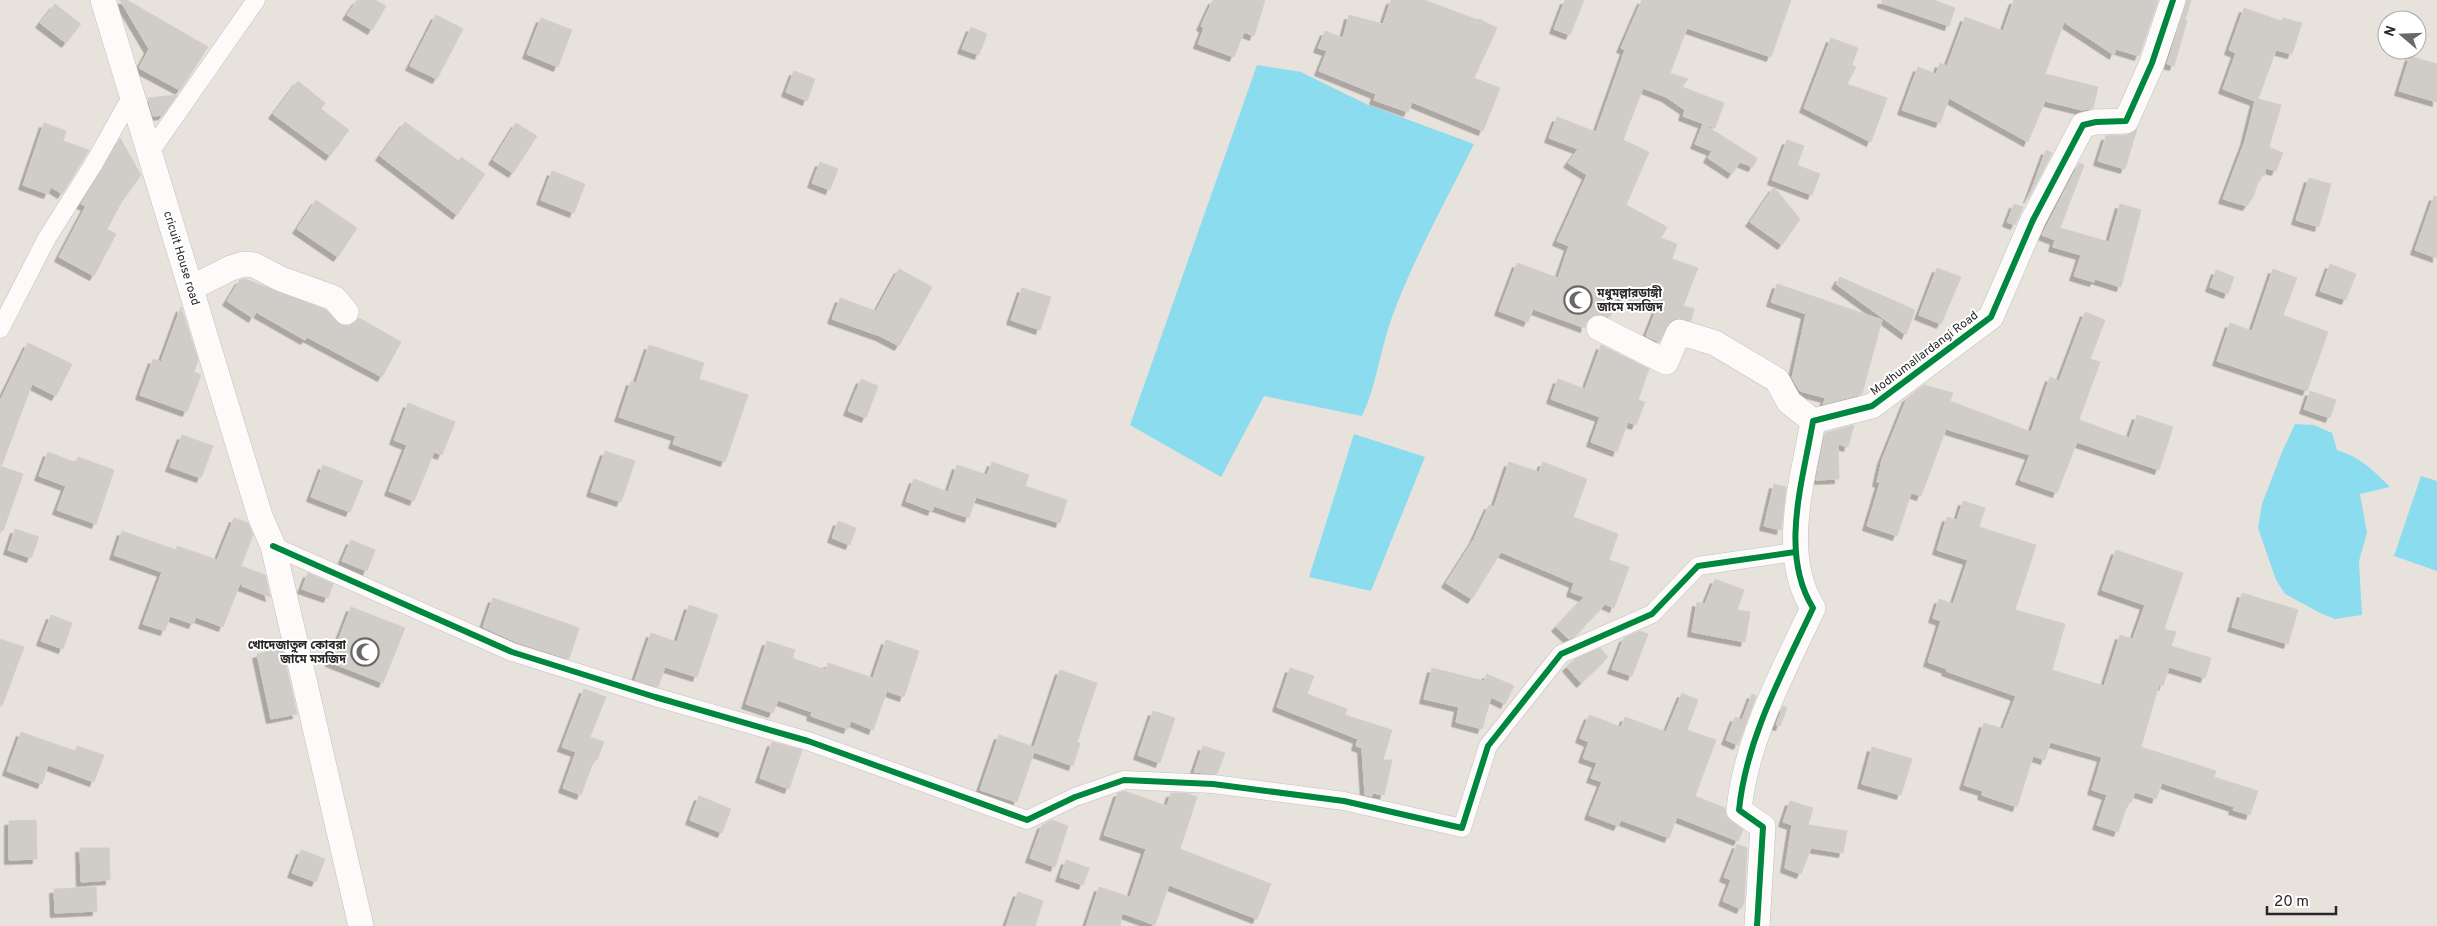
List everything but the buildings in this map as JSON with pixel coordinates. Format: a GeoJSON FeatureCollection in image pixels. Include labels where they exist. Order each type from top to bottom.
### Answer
{"type":"FeatureCollection","features":[{"type":"Feature","properties":{"kind":"street","name":"cricuit House road"},"geometry":{"type":"LineString","coordinates":[[103,0],[260,516],[273,546],[361,926]]}},
{"type":"Feature","properties":{"kind":"street"},"geometry":{"type":"LineString","coordinates":[[150,152],[256,0]]}},
{"type":"Feature","properties":{"kind":"street","name":"Modhumallardangi Road"},"geometry":{"type":"LineString","coordinates":[[1812,421],[1872,406],[1990,317],[2033,220],[2083,125],[2096,122],[2126,121],[2152,64],[2173,0]]}},
{"type":"Feature","properties":{"kind":"street"},"geometry":{"type":"LineString","coordinates":[[0,328],[46,238],[93,165],[133,94]]}},
{"type":"Feature","properties":{"kind":"street"},"geometry":{"type":"LineString","coordinates":[[191,288],[231,268],[244,264],[254,265],[281,279],[334,298],[346,312]]}},
{"type":"Feature","properties":{"kind":"street"},"geometry":{"type":"LineString","coordinates":[[1599,328],[1666,362],[1679,332],[1716,343],[1777,380],[1789,402],[1812,421],[1795,530],[1795,552],[1803,591],[1813,608],[1772,696],[1742,782],[1739,810],[1763,827],[1757,926]]}},
{"type":"Feature","properties":{"kind":"street"},"geometry":{"type":"LineString","coordinates":[[273,546],[512,652],[655,697],[808,740],[1027,820],[1075,797],[1124,780],[1213,784],[1344,802],[1462,828],[1488,746],[1561,654],[1652,614],[1698,566],[1795,552]]}},
{"type":"Feature","properties":{"kind":"water"},"geometry":{"type":"Polygon","coordinates":[[[1257,65],[1301,72],[1368,105],[1474,144],[1420,251],[1401,295],[1388,329],[1371,392],[1362,416],[1264,396],[1221,477],[1130,425],[1257,65]]]}},
{"type":"Feature","properties":{"kind":"water"},"geometry":{"type":"Polygon","coordinates":[[[2295,424],[2314,425],[2332,433],[2337,450],[2359,460],[2390,487],[2360,494],[2367,533],[2359,561],[2362,615],[2335,619],[2322,614],[2285,594],[2276,580],[2258,528],[2262,504],[2295,424]]]}},
{"type":"Feature","properties":{"kind":"water"},"geometry":{"type":"Polygon","coordinates":[[[1354,434],[1425,457],[1371,591],[1309,577],[1354,434]]]}},
{"type":"Feature","properties":{"kind":"water"},"geometry":{"type":"Polygon","coordinates":[[[2421,476],[2437,481],[2437,571],[2394,556],[2421,476]]]}},
{"type":"Feature","properties":{"kind":"cycle path"},"geometry":{"type":"LineString","coordinates":[[1757,926],[1763,827],[1739,810],[1749,757],[1767,706],[1813,608],[1803,587],[1797,564],[1795,540],[1796,516],[1813,421],[1872,406],[1991,317],[2033,220],[2083,125],[2096,122],[2126,121],[2152,63],[2173,0]]}},
{"type":"Feature","properties":{"kind":"cycle path"},"geometry":{"type":"LineString","coordinates":[[273,546],[512,652],[655,697],[808,741],[1027,820],[1075,797],[1124,780],[1213,784],[1344,801],[1462,828],[1488,746],[1561,654],[1652,614],[1698,566],[1795,552]]}},
{"type":"Feature","properties":{"kind":"place","name":"মধুমল্লারডাঙ্গী জামে মসজিদ"},"geometry":{"type":"Point","coordinates":[1578,300]}},
{"type":"Feature","properties":{"kind":"place","name":"খোদেজাতুল কোবরা জামে মসজিদ"},"geometry":{"type":"Point","coordinates":[365,652]}}]}
